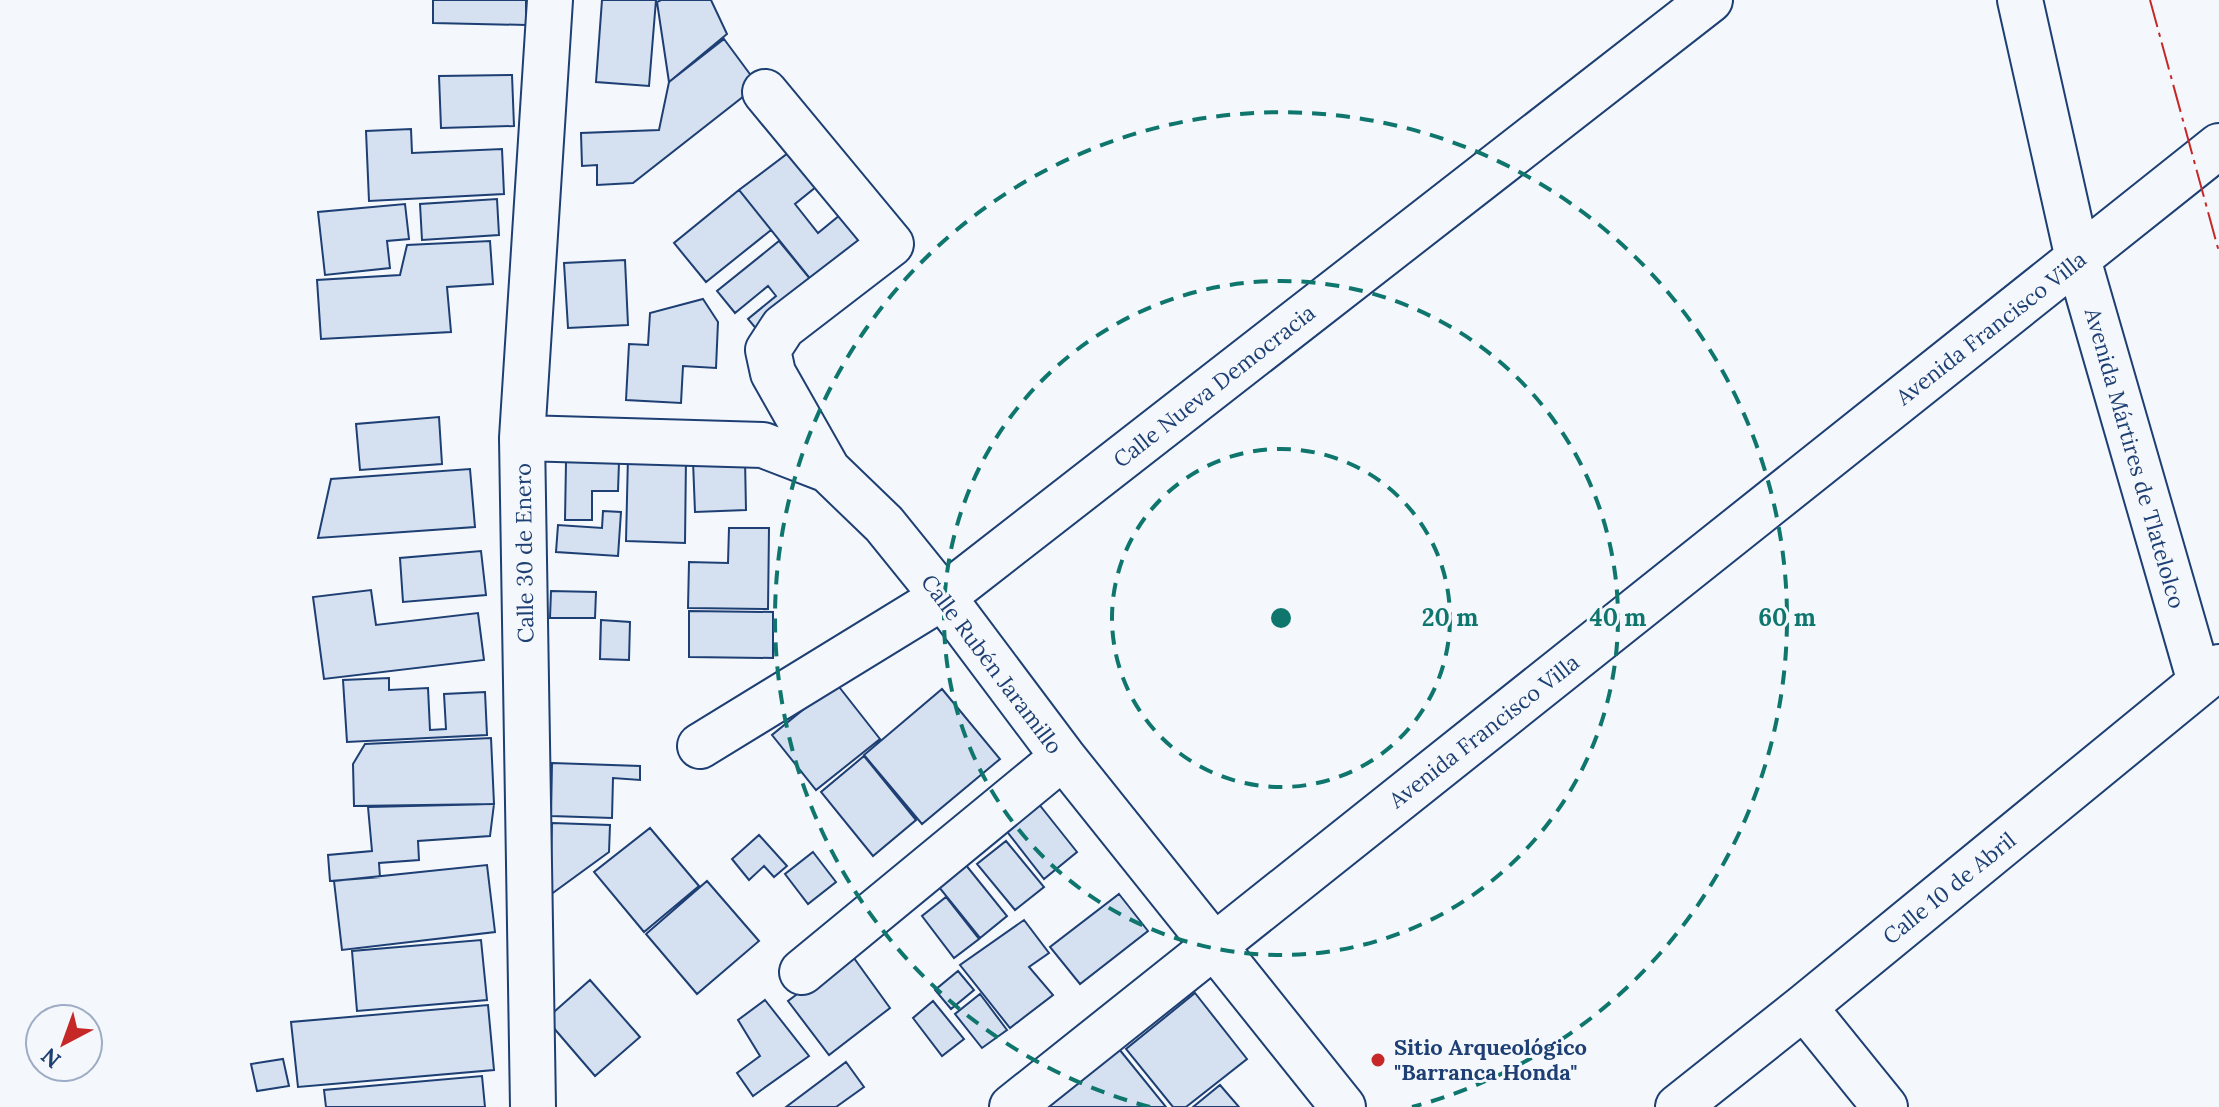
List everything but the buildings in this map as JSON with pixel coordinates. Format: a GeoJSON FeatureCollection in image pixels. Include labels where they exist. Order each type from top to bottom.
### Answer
{"type":"FeatureCollection","features":[{"type":"Feature","properties":{"kind":"street","name":"Calle 30 de Enero"},"geometry":{"type":"LineString","coordinates":[[533,1107],[522,438],[550,0]]}},
{"type":"Feature","properties":{"kind":"street","name":"Calle Nueva Democracia"},"geometry":{"type":"LineString","coordinates":[[700,746],[943,597],[1710,0]]}},
{"type":"Feature","properties":{"kind":"street","name":"Avenida Mártires de Tlatelolco"},"geometry":{"type":"LineString","coordinates":[[2020,0],[2078,259],[2209,674]]}},
{"type":"Feature","properties":{"kind":"street"},"geometry":{"type":"LineString","coordinates":[[765,92],[891,244],[783,327],[768,350],[773,373],[828,470]]}},
{"type":"Feature","properties":{"kind":"street","name":"Avenida Francisco Villa"},"geometry":{"type":"LineString","coordinates":[[1012,1107],[2219,146]]}},
{"type":"Feature","properties":{"kind":"street","name":"Calle Rubén Jaramillo"},"geometry":{"type":"LineString","coordinates":[[522,438],[763,445],[828,470],[884,524],[1212,947],[1343,1107]]}},
{"type":"Feature","properties":{"kind":"street","name":"Calle 10 de Abril"},"geometry":{"type":"LineString","coordinates":[[1678,1107],[2209,674]]}},
{"type":"Feature","properties":{"kind":"street"},"geometry":{"type":"LineString","coordinates":[[802,972],[1063,757]]}},
{"type":"Feature","properties":{"kind":"street"},"geometry":{"type":"LineString","coordinates":[[1804,1007],[1885,1107]]}},
{"type":"Feature","properties":{"kind":"power"},"geometry":{"type":"LineString","coordinates":[[2150,0],[2219,252]]}},
{"type":"Feature","properties":{"kind":"place","name":"Sitio Arqueológico \"Barranca Honda\""},"geometry":{"type":"Point","coordinates":[1378,1060]}}]}
